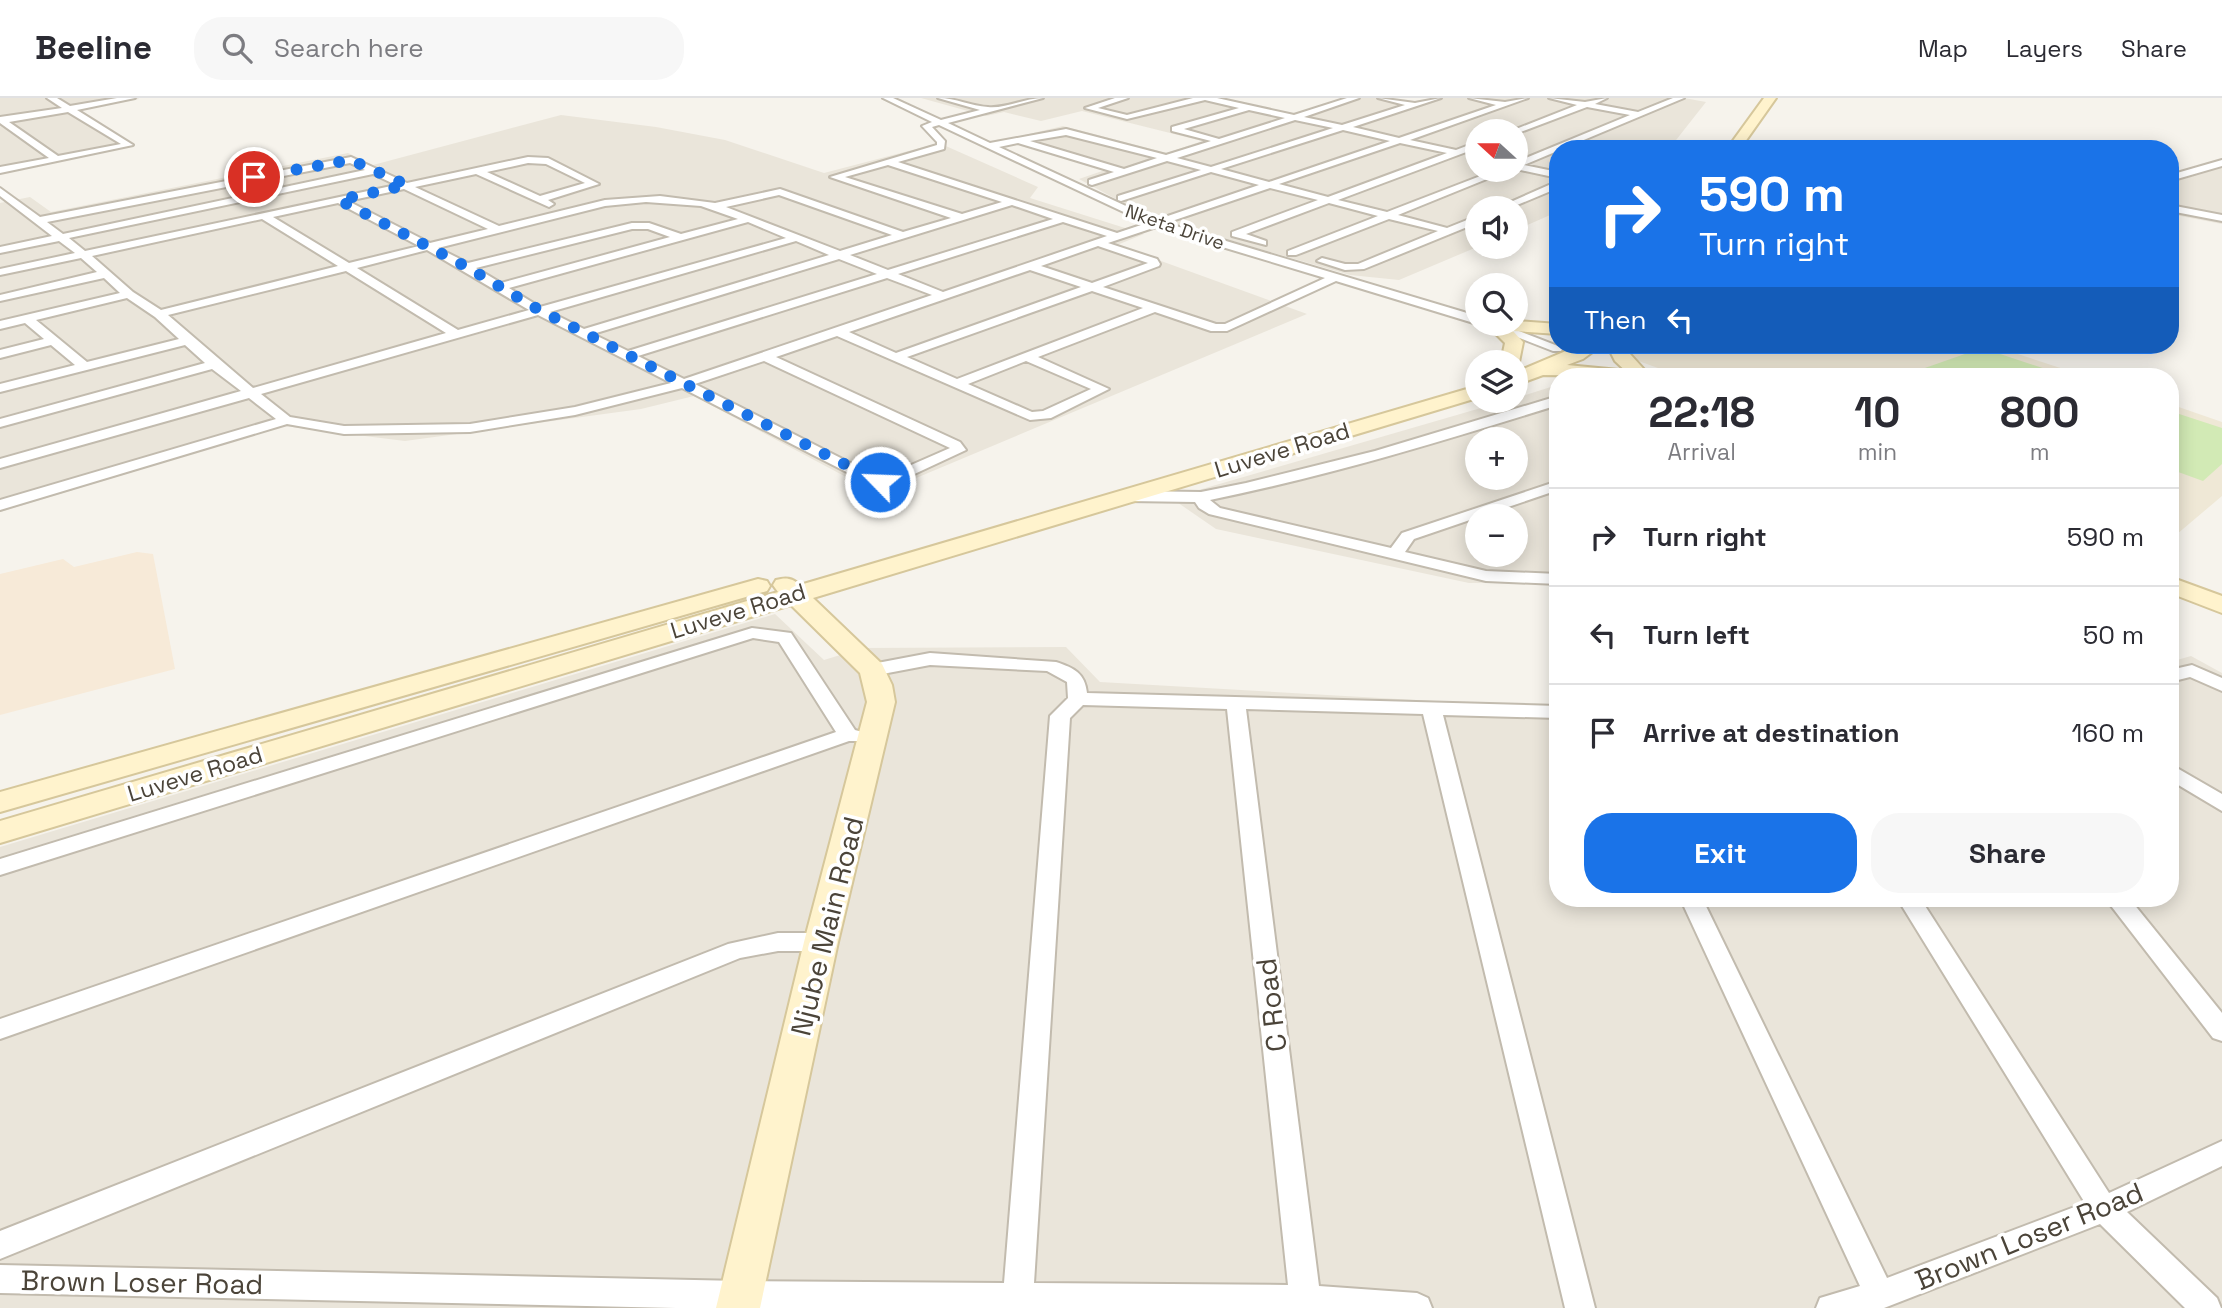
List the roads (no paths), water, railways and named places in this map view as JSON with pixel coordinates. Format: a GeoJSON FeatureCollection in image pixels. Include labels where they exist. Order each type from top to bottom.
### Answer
{"type":"FeatureCollection","features":[{"type":"Feature","properties":{"kind":"street"},"geometry":{"type":"LineString","coordinates":[[0,170],[129,145],[51,98]]}},
{"type":"Feature","properties":{"kind":"street"},"geometry":{"type":"LineString","coordinates":[[1,120],[131,98]]}},
{"type":"Feature","properties":{"kind":"street","name":"Nketa Drive"},"geometry":{"type":"LineString","coordinates":[[887,98],[988,146],[1162,221],[1334,278],[1465,316]]}},
{"type":"Feature","properties":{"kind":"street"},"geometry":{"type":"LineString","coordinates":[[963,218],[835,177],[941,147],[941,141],[925,126],[1039,98]]}},
{"type":"Feature","properties":{"kind":"street"},"geometry":{"type":"LineString","coordinates":[[1124,98],[1089,108],[1127,117],[1204,98],[1465,155]]}},
{"type":"Feature","properties":{"kind":"street"},"geometry":{"type":"LineString","coordinates":[[1162,221],[1092,183],[1121,171],[1355,98]]}},
{"type":"Feature","properties":{"kind":"street"},"geometry":{"type":"LineString","coordinates":[[1382,98],[1417,105]]}},
{"type":"Feature","properties":{"kind":"street"},"geometry":{"type":"LineString","coordinates":[[1121,198],[1217,170],[1437,98]]}},
{"type":"Feature","properties":{"kind":"street"},"geometry":{"type":"LineString","coordinates":[[1473,98],[1505,104]]}},
{"type":"Feature","properties":{"kind":"street"},"geometry":{"type":"LineString","coordinates":[[0,191],[83,254],[129,294],[159,314],[248,393],[286,420],[344,430],[470,428],[575,411],[683,384],[1524,98]]}},
{"type":"Feature","properties":{"kind":"street"},"geometry":{"type":"LineString","coordinates":[[1553,98],[1641,115]]}},
{"type":"Feature","properties":{"kind":"street"},"geometry":{"type":"LineString","coordinates":[[1528,126],[1603,98]]}},
{"type":"Feature","properties":{"kind":"street"},"geometry":{"type":"LineString","coordinates":[[1583,140],[1680,98]]}},
{"type":"Feature","properties":{"kind":"street"},"geometry":{"type":"LineString","coordinates":[[1740,140],[1770,98]]}},
{"type":"Feature","properties":{"kind":"street"},"geometry":{"type":"LineString","coordinates":[[950,99],[990,111]]}},
{"type":"Feature","properties":{"kind":"street"},"geometry":{"type":"LineString","coordinates":[[1217,140],[1175,129],[1247,108]]}},
{"type":"Feature","properties":{"kind":"street"},"geometry":{"type":"LineString","coordinates":[[1,120],[56,159]]}},
{"type":"Feature","properties":{"kind":"street"},"geometry":{"type":"LineString","coordinates":[[988,146],[1066,132],[1448,231]]}},
{"type":"Feature","properties":{"kind":"street"},"geometry":{"type":"LineString","coordinates":[[1016,140],[1121,171]]}},
{"type":"Feature","properties":{"kind":"street"},"geometry":{"type":"LineString","coordinates":[[1465,150],[1236,234],[1292,253],[1345,267],[1360,267],[1465,224]]}},
{"type":"Feature","properties":{"kind":"street"},"geometry":{"type":"LineString","coordinates":[[1528,161],[1549,154]]}},
{"type":"Feature","properties":{"kind":"street"},"geometry":{"type":"LineString","coordinates":[[39,220],[351,160],[498,230]]}},
{"type":"Feature","properties":{"kind":"street"},"geometry":{"type":"LineString","coordinates":[[0,272],[528,160],[543,160],[594,184],[540,199]]}},
{"type":"Feature","properties":{"kind":"street"},"geometry":{"type":"LineString","coordinates":[[889,162],[1116,236]]}},
{"type":"Feature","properties":{"kind":"street"},"geometry":{"type":"LineString","coordinates":[[2179,175],[2222,163]]}},
{"type":"Feature","properties":{"kind":"street"},"geometry":{"type":"LineString","coordinates":[[1528,168],[1549,173]]}},
{"type":"Feature","properties":{"kind":"street"},"geometry":{"type":"LineString","coordinates":[[476,170],[565,213]]}},
{"type":"Feature","properties":{"kind":"street"},"geometry":{"type":"LineString","coordinates":[[0,250],[373,171]]}},
{"type":"Feature","properties":{"kind":"street"},"geometry":{"type":"LineString","coordinates":[[1292,253],[1473,182]]}},
{"type":"Feature","properties":{"kind":"street"},"geometry":{"type":"LineString","coordinates":[[1528,197],[1549,188]]}},
{"type":"Feature","properties":{"kind":"street"},"geometry":{"type":"LineString","coordinates":[[715,206],[780,192],[904,236]]}},
{"type":"Feature","properties":{"kind":"street"},"geometry":{"type":"LineString","coordinates":[[159,314],[605,203],[655,198],[690,200],[715,206],[941,295]]}},
{"type":"Feature","properties":{"kind":"street"},"geometry":{"type":"LineString","coordinates":[[339,200],[467,267],[539,310],[873,480],[888,481],[959,450],[955,445],[764,356]]}},
{"type":"Feature","properties":{"kind":"street"},"geometry":{"type":"LineString","coordinates":[[0,205],[15,202]]}},
{"type":"Feature","properties":{"kind":"street"},"geometry":{"type":"LineString","coordinates":[[583,333],[1013,202]]}},
{"type":"Feature","properties":{"kind":"street"},"geometry":{"type":"LineString","coordinates":[[2179,210],[2222,218]]}},
{"type":"Feature","properties":{"kind":"street"},"geometry":{"type":"LineString","coordinates":[[264,216],[351,267],[456,334]]}},
{"type":"Feature","properties":{"kind":"street"},"geometry":{"type":"LineString","coordinates":[[499,287],[749,219]]}},
{"type":"Feature","properties":{"kind":"street"},"geometry":{"type":"LineString","coordinates":[[628,355],[1063,219]]}},
{"type":"Feature","properties":{"kind":"street"},"geometry":{"type":"LineString","coordinates":[[467,267],[632,226],[649,226],[681,238]]}},
{"type":"Feature","properties":{"kind":"street"},"geometry":{"type":"LineString","coordinates":[[0,464],[796,238]]}},
{"type":"Feature","properties":{"kind":"street"},"geometry":{"type":"LineString","coordinates":[[896,357],[1155,264],[1153,261],[1098,243]]}},
{"type":"Feature","properties":{"kind":"street"},"geometry":{"type":"LineString","coordinates":[[1030,266],[1151,309],[1220,328],[1334,278]]}},
{"type":"Feature","properties":{"kind":"street"},"geometry":{"type":"LineString","coordinates":[[0,298],[105,274]]}},
{"type":"Feature","properties":{"kind":"street"},"geometry":{"type":"LineString","coordinates":[[0,325],[129,294]]}},
{"type":"Feature","properties":{"kind":"street"},"geometry":{"type":"LineString","coordinates":[[956,384],[1151,309]]}},
{"type":"Feature","properties":{"kind":"street"},"geometry":{"type":"LineString","coordinates":[[28,319],[84,366]]}},
{"type":"Feature","properties":{"kind":"street"},"geometry":{"type":"LineString","coordinates":[[837,331],[1037,417],[1101,391],[1101,387],[1027,357]]}},
{"type":"Feature","properties":{"kind":"street"},"geometry":{"type":"LineString","coordinates":[[1507,336],[1514,342],[1512,350]]}},
{"type":"Feature","properties":{"kind":"street"},"geometry":{"type":"LineString","coordinates":[[1524,336],[1549,345]]}},
{"type":"Feature","properties":{"kind":"street"},"geometry":{"type":"LineString","coordinates":[[0,354],[54,340]]}},
{"type":"Feature","properties":{"kind":"street"},"geometry":{"type":"LineString","coordinates":[[0,388],[189,340]]}},
{"type":"Feature","properties":{"kind":"street"},"geometry":{"type":"LineString","coordinates":[[1528,361],[1566,354]]}},
{"type":"Feature","properties":{"kind":"street"},"geometry":{"type":"LineString","coordinates":[[1528,375],[1570,354]]}},
{"type":"Feature","properties":{"kind":"street"},"geometry":{"type":"LineString","coordinates":[[1574,354],[1603,368]]}},
{"type":"Feature","properties":{"kind":"street"},"geometry":{"type":"LineString","coordinates":[[1575,354],[1610,368]]}},
{"type":"Feature","properties":{"kind":"street"},"geometry":{"type":"LineString","coordinates":[[1620,354],[1634,368]]}},
{"type":"Feature","properties":{"kind":"street"},"geometry":{"type":"LineString","coordinates":[[0,423],[214,364]]}},
{"type":"Feature","properties":{"kind":"street","name":"Luveve Road"},"geometry":{"type":"LineString","coordinates":[[0,832],[1465,380]]}},
{"type":"Feature","properties":{"kind":"street","name":"Luveve Road"},"geometry":{"type":"LineString","coordinates":[[0,802],[1128,496],[1465,396]]}},
{"type":"Feature","properties":{"kind":"street"},"geometry":{"type":"LineString","coordinates":[[1128,496],[1201,497],[1280,481],[1416,444],[1549,403]]}},
{"type":"Feature","properties":{"kind":"street"},"geometry":{"type":"LineString","coordinates":[[0,505],[286,420]]}},
{"type":"Feature","properties":{"kind":"street"},"geometry":{"type":"LineString","coordinates":[[1394,555],[1408,536],[1549,488]]}},
{"type":"Feature","properties":{"kind":"street"},"geometry":{"type":"LineString","coordinates":[[1201,497],[1204,505],[1215,511],[1394,555],[1486,576],[1549,579]]}},
{"type":"Feature","properties":{"kind":"street"},"geometry":{"type":"LineString","coordinates":[[788,587],[872,670],[930,659],[1049,666],[1064,671],[1076,680],[1078,699]]}},
{"type":"Feature","properties":{"kind":"street"},"geometry":{"type":"LineString","coordinates":[[2179,588],[2222,605]]}},
{"type":"Feature","properties":{"kind":"street"},"geometry":{"type":"LineString","coordinates":[[0,867],[752,633],[785,637],[861,737],[0,1029]]}},
{"type":"Feature","properties":{"kind":"street","name":"Njube Main Road"},"geometry":{"type":"LineString","coordinates":[[739,1302],[821,942],[861,737],[881,702],[872,670]]}},
{"type":"Feature","properties":{"kind":"street"},"geometry":{"type":"LineString","coordinates":[[2179,674],[2192,671],[2222,685]]}},
{"type":"Feature","properties":{"kind":"street"},"geometry":{"type":"LineString","coordinates":[[1017,1303],[1060,716],[1078,699],[1431,706],[1549,712]]}},
{"type":"Feature","properties":{"kind":"street","name":"C Road"},"geometry":{"type":"LineString","coordinates":[[1236,703],[1305,1304]]}},
{"type":"Feature","properties":{"kind":"street"},"geometry":{"type":"LineString","coordinates":[[1431,706],[1580,1308]]}},
{"type":"Feature","properties":{"kind":"street"},"geometry":{"type":"LineString","coordinates":[[2179,777],[2222,804]]}},
{"type":"Feature","properties":{"kind":"street"},"geometry":{"type":"LineString","coordinates":[[1695,907],[1880,1295]]}},
{"type":"Feature","properties":{"kind":"street"},"geometry":{"type":"LineString","coordinates":[[1914,907],[2104,1209],[2206,1308]]}},
{"type":"Feature","properties":{"kind":"street"},"geometry":{"type":"LineString","coordinates":[[2123,907],[2222,1031]]}},
{"type":"Feature","properties":{"kind":"street"},"geometry":{"type":"LineString","coordinates":[[0,1245],[736,950],[778,942],[821,942]]}},
{"type":"Feature","properties":{"kind":"street","name":"Brown Loser Road"},"geometry":{"type":"LineString","coordinates":[[1831,1308],[1880,1295],[2104,1209],[2222,1153]]}},
{"type":"Feature","properties":{"kind":"street","name":"Brown Loser Road"},"geometry":{"type":"LineString","coordinates":[[0,1279],[739,1302],[1305,1304],[1417,1308]]}}]}
